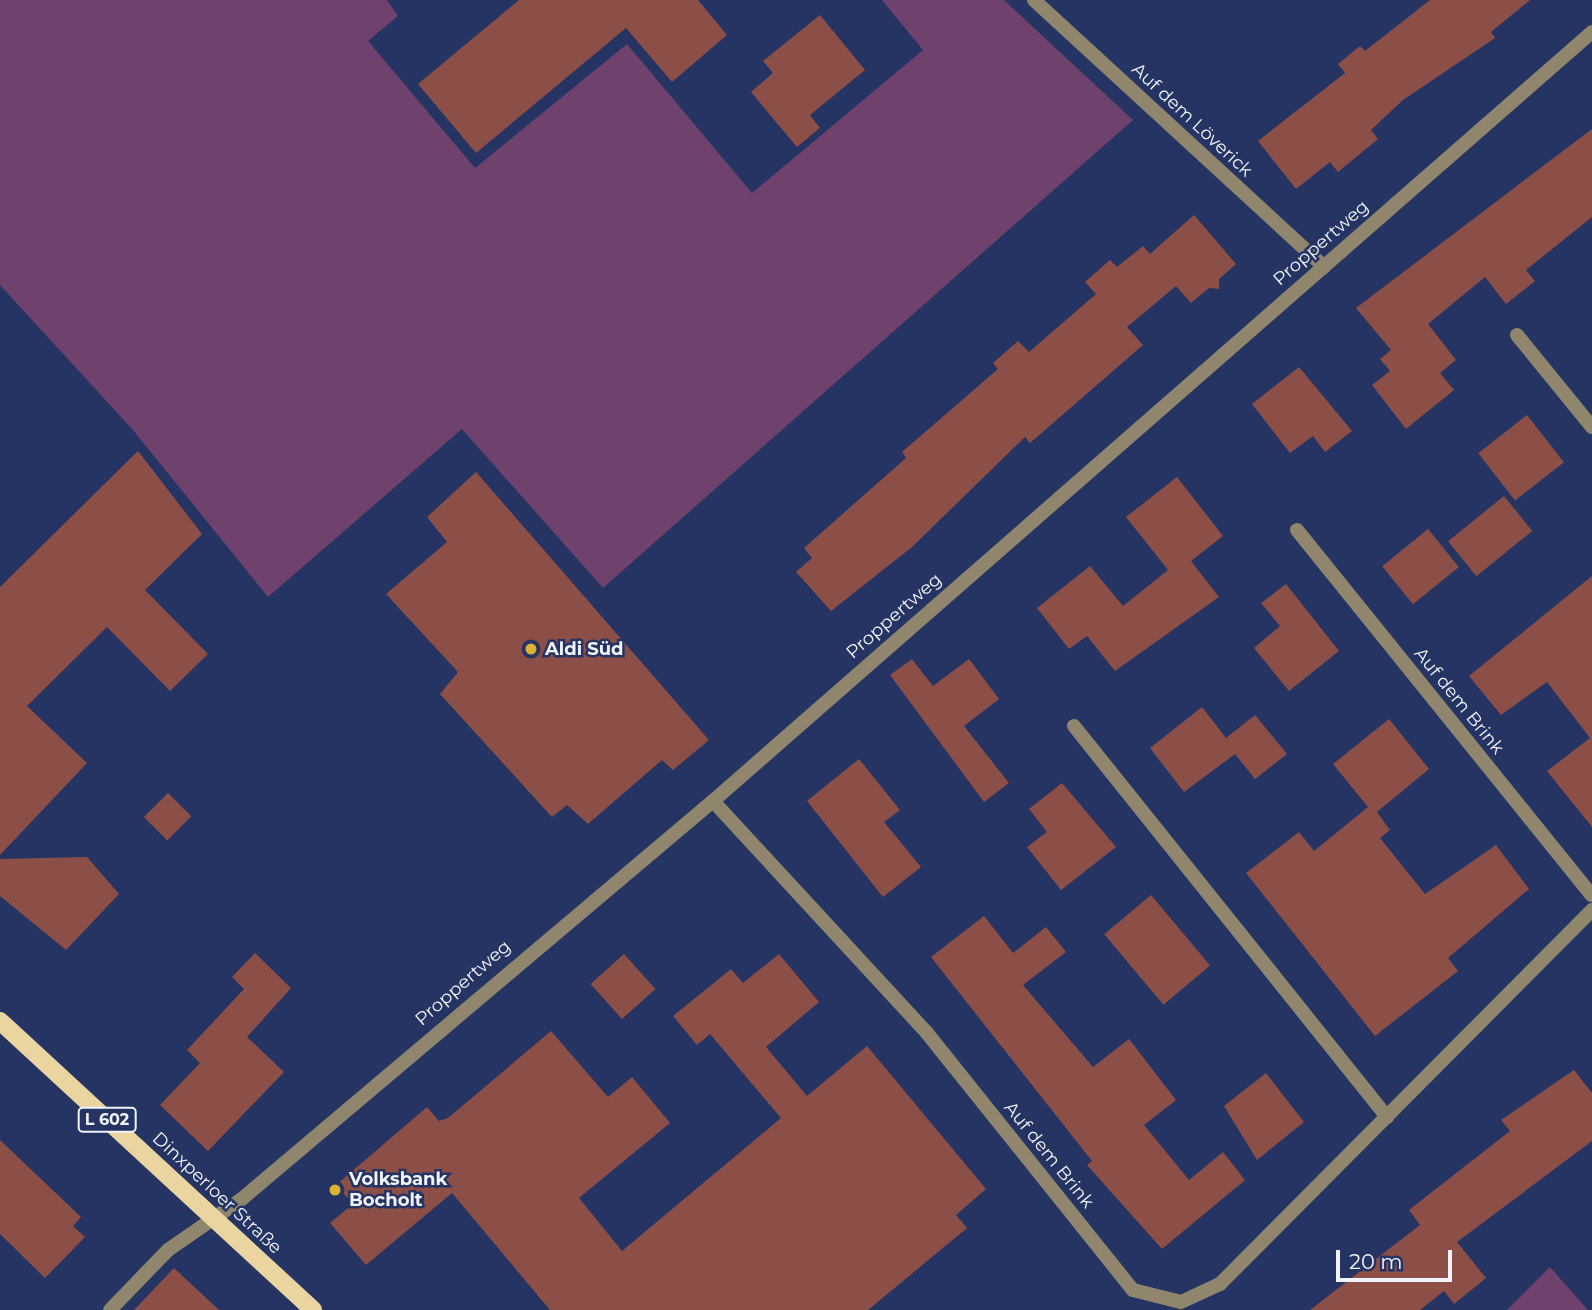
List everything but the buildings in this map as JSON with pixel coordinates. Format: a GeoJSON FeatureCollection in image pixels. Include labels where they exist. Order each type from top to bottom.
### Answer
{"type":"FeatureCollection","features":[{"type":"Feature","properties":{"kind":"main road","name":"Dinxperloer Straße"},"geometry":{"type":"LineString","coordinates":[[0,1021],[313,1310]]}},
{"type":"Feature","properties":{"kind":"street","name":"Auf dem Löverick"},"geometry":{"type":"LineString","coordinates":[[1034,0],[1324,267]]}},
{"type":"Feature","properties":{"kind":"street","name":"Proppertweg"},"geometry":{"type":"LineString","coordinates":[[110,1310],[168,1250],[214,1219],[713,801],[1592,32]]}},
{"type":"Feature","properties":{"kind":"street"},"geometry":{"type":"LineString","coordinates":[[1517,335],[1592,427]]}},
{"type":"Feature","properties":{"kind":"street","name":"Auf dem Brink"},"geometry":{"type":"LineString","coordinates":[[1297,530],[1592,895]]}},
{"type":"Feature","properties":{"kind":"street"},"geometry":{"type":"LineString","coordinates":[[1074,726],[1387,1117]]}},
{"type":"Feature","properties":{"kind":"street","name":"Auf dem Brink"},"geometry":{"type":"LineString","coordinates":[[713,801],[926,1033],[1133,1290],[1181,1302],[1220,1284],[1592,910]]}},
{"type":"Feature","properties":{"kind":"shaded area"},"geometry":{"type":"Polygon","coordinates":[[[0,0],[387,0],[398,16],[368,41],[475,168],[627,44],[752,193],[923,50],[882,0],[1004,0],[1133,120],[603,588],[462,429],[268,597],[133,430],[0,285],[0,0]]]}},
{"type":"Feature","properties":{"kind":"shaded area"},"geometry":{"type":"Polygon","coordinates":[[[1550,1267],[1588,1310],[1507,1310],[1550,1267]]]}},
{"type":"Feature","properties":{"kind":"place","name":"Aldi Süd"},"geometry":{"type":"Point","coordinates":[531,649]}},
{"type":"Feature","properties":{"kind":"place","name":"Volksbank Bocholt"},"geometry":{"type":"Point","coordinates":[335,1190]}}]}
